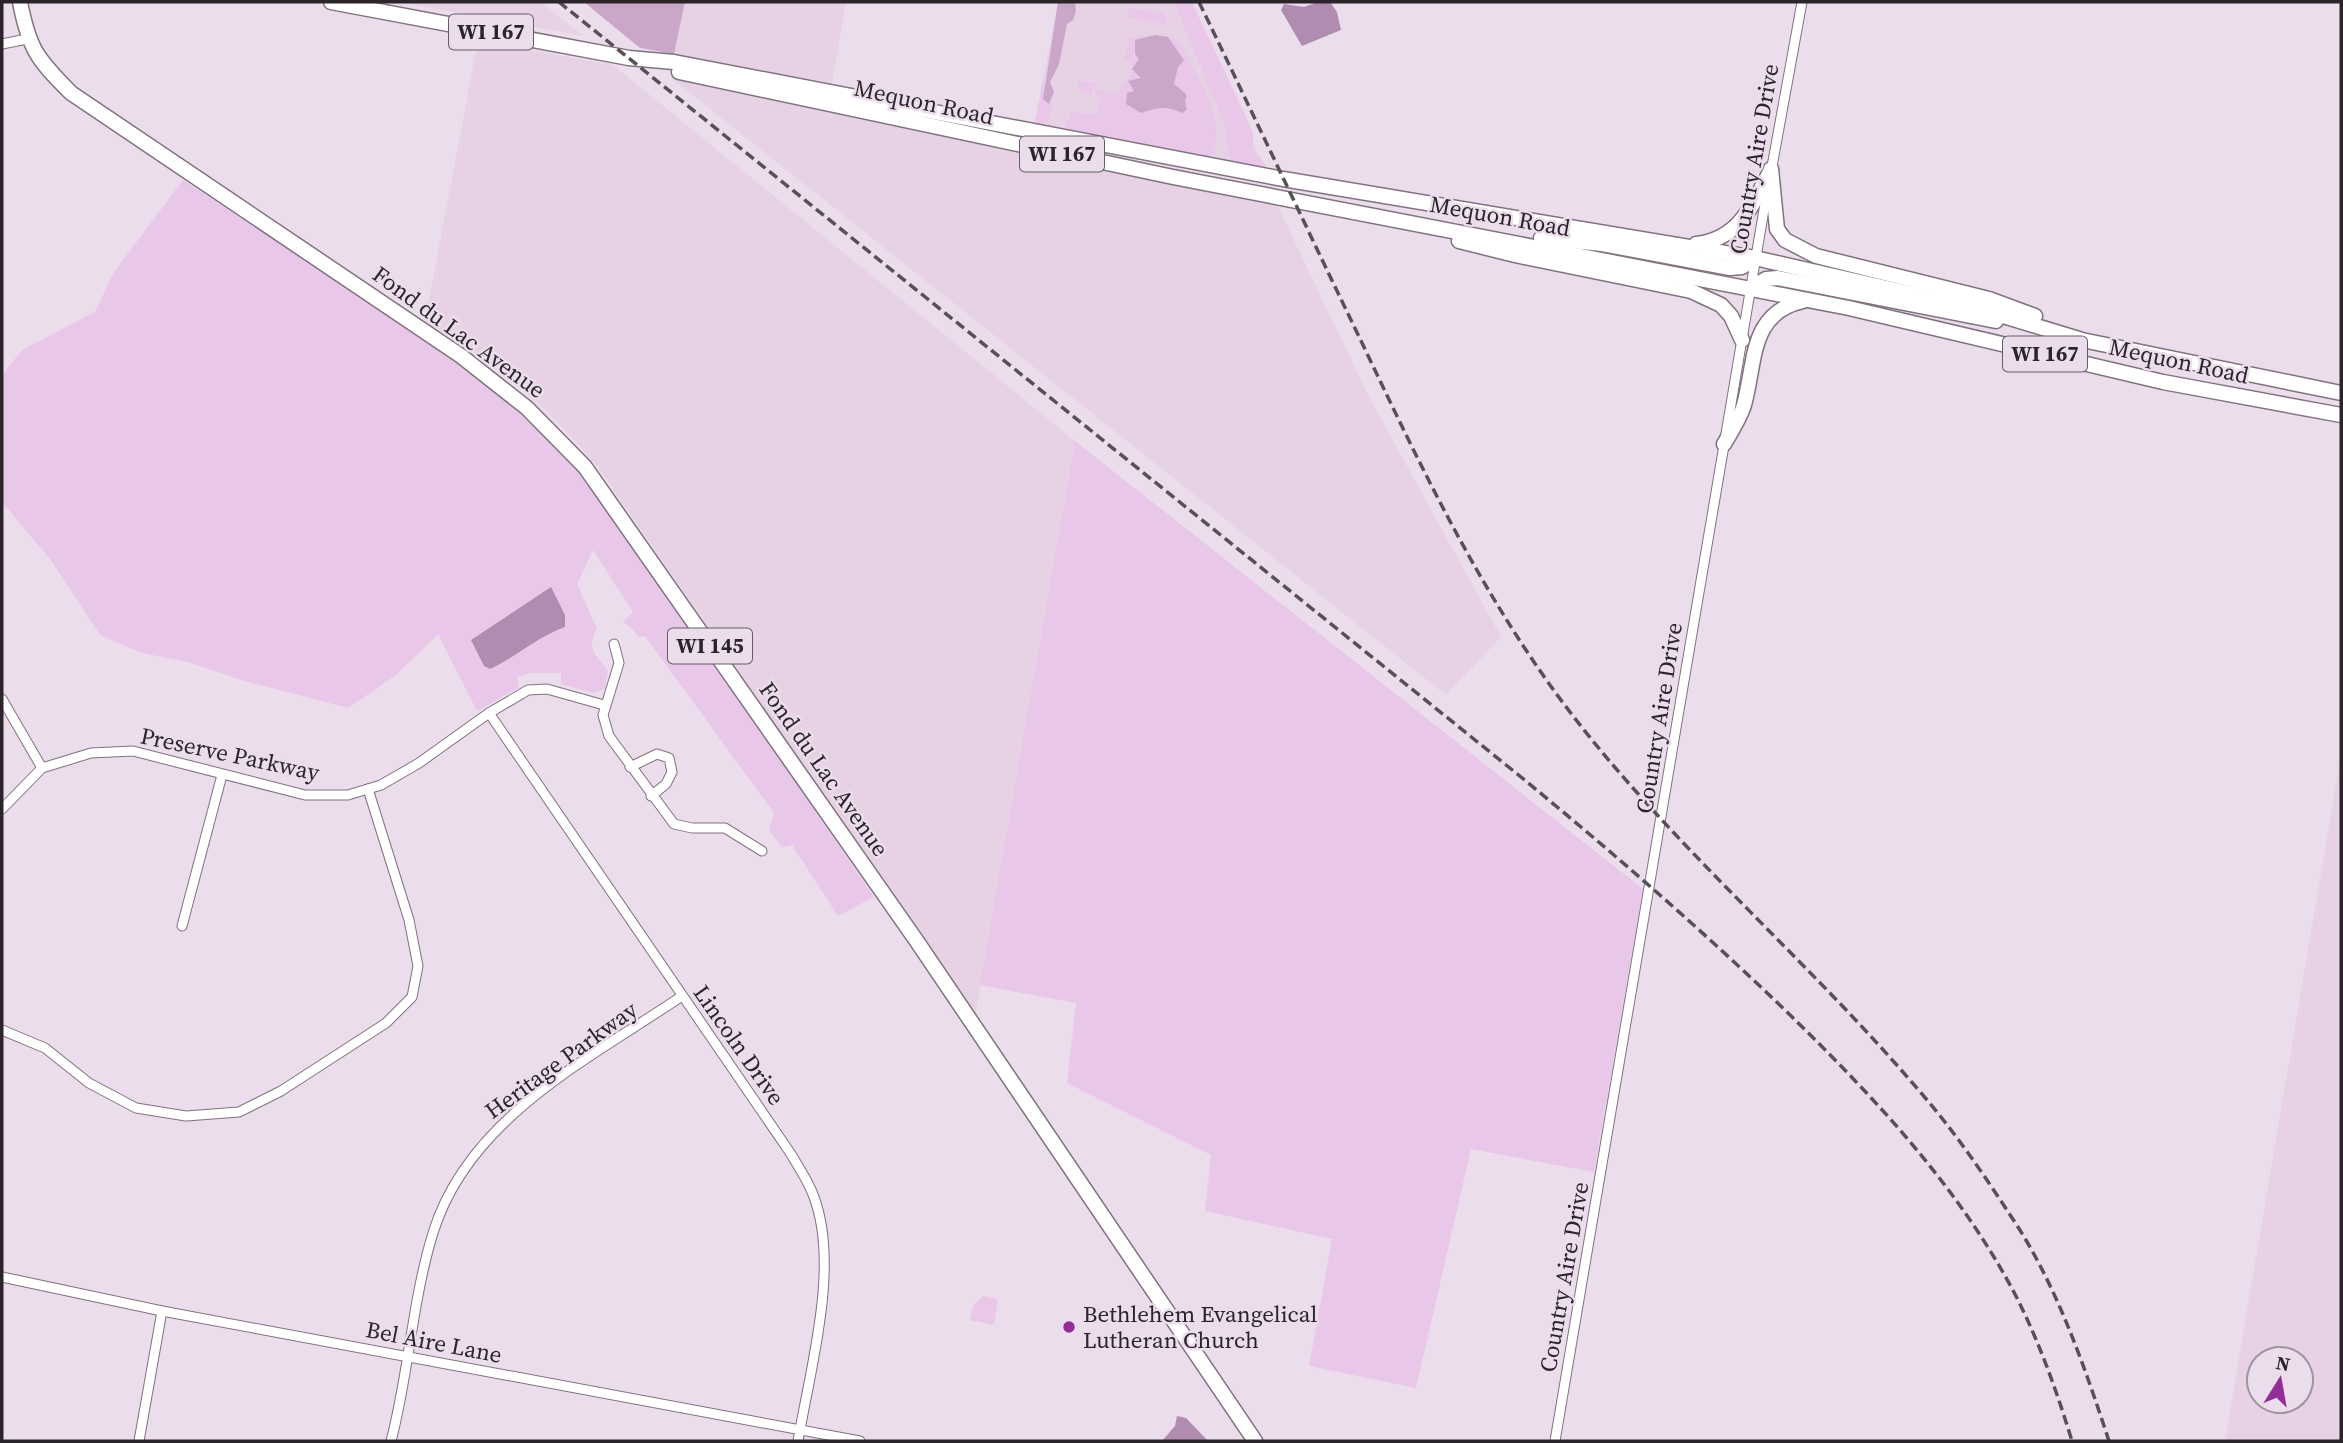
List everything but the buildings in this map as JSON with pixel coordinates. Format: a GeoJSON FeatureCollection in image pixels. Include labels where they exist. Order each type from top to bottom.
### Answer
{"type":"FeatureCollection","features":[{"type":"Feature","properties":{"kind":"main road","name":"Fond du Lac Avenue"},"geometry":{"type":"LineString","coordinates":[[20,2],[27,38],[42,65],[71,93],[461,356],[527,408],[585,467],[916,940],[1255,1441]]}},
{"type":"Feature","properties":{"kind":"main road","name":"Mequon Road"},"geometry":{"type":"LineString","coordinates":[[331,2],[652,61],[674,62],[1283,179],[1755,258],[2025,322],[2073,337],[2341,393]]}},
{"type":"Feature","properties":{"kind":"main road","name":"Mequon Road"},"geometry":{"type":"LineString","coordinates":[[652,61],[672,71],[839,107],[1750,288],[2162,382],[2341,415]]}},
{"type":"Feature","properties":{"kind":"main road"},"geometry":{"type":"LineString","coordinates":[[1684,246],[1710,243],[1732,232],[1742,223],[1771,169]]}},
{"type":"Feature","properties":{"kind":"main road"},"geometry":{"type":"LineString","coordinates":[[1771,169],[1777,229],[1796,248],[1816,256],[1989,299],[2050,321],[2073,337]]}},
{"type":"Feature","properties":{"kind":"main road"},"geometry":{"type":"LineString","coordinates":[[1433,227],[1457,240],[1515,255],[1664,284],[1710,298],[1731,316],[1742,340]]}},
{"type":"Feature","properties":{"kind":"main road"},"geometry":{"type":"LineString","coordinates":[[1475,235],[1602,244],[1730,268],[1742,267],[1755,258]]}},
{"type":"Feature","properties":{"kind":"main road"},"geometry":{"type":"LineString","coordinates":[[1750,288],[1764,279],[1778,278],[1975,319],[2025,322]]}},
{"type":"Feature","properties":{"kind":"main road"},"geometry":{"type":"LineString","coordinates":[[1724,444],[1743,408],[1759,336],[1767,321],[1783,307],[1808,300]]}},
{"type":"Feature","properties":{"kind":"street","name":"Country Aire Drive"},"geometry":{"type":"LineString","coordinates":[[1555,1441],[1755,258],[1802,2]]}},
{"type":"Feature","properties":{"kind":"street"},"geometry":{"type":"LineString","coordinates":[[2,44],[27,38]]}},
{"type":"Feature","properties":{"kind":"street"},"geometry":{"type":"LineString","coordinates":[[614,644],[619,663],[604,705],[604,726],[651,796],[674,824],[692,828],[725,828],[762,851]]}},
{"type":"Feature","properties":{"kind":"street","name":"Preserve Parkway"},"geometry":{"type":"LineString","coordinates":[[2,809],[42,768],[91,753],[133,751],[305,795],[348,795],[368,789],[419,763],[518,694],[538,688],[587,698],[604,705]]}},
{"type":"Feature","properties":{"kind":"street"},"geometry":{"type":"LineString","coordinates":[[2,699],[42,768]]}},
{"type":"Feature","properties":{"kind":"street","name":"Lincoln Drive"},"geometry":{"type":"LineString","coordinates":[[489,713],[791,1154],[814,1196],[824,1237],[823,1289],[798,1441]]}},
{"type":"Feature","properties":{"kind":"street"},"geometry":{"type":"LineString","coordinates":[[630,766],[657,754],[669,758],[673,772],[666,783],[651,796]]}},
{"type":"Feature","properties":{"kind":"street"},"geometry":{"type":"LineString","coordinates":[[182,926],[222,775]]}},
{"type":"Feature","properties":{"kind":"street"},"geometry":{"type":"LineString","coordinates":[[2,1030],[46,1048],[89,1083],[136,1108],[186,1116],[239,1112],[281,1091],[386,1023],[412,997],[418,966],[409,920],[368,789]]}},
{"type":"Feature","properties":{"kind":"street","name":"Heritage Parkway"},"geometry":{"type":"LineString","coordinates":[[391,1441],[433,1231],[455,1183],[487,1139],[530,1100],[682,996]]}},
{"type":"Feature","properties":{"kind":"street","name":"Bel Aire Lane"},"geometry":{"type":"LineString","coordinates":[[2,1277],[162,1311],[860,1441]]}},
{"type":"Feature","properties":{"kind":"street"},"geometry":{"type":"LineString","coordinates":[[139,1441],[162,1311]]}},
{"type":"Feature","properties":{"kind":"shaded area"},"geometry":{"type":"Polygon","coordinates":[[[400,2],[540,2],[584,36],[400,2]]]}},
{"type":"Feature","properties":{"kind":"shaded area"},"geometry":{"type":"Polygon","coordinates":[[[584,2],[685,2],[674,54],[640,48],[584,2]]]}},
{"type":"Feature","properties":{"kind":"shaded area"},"geometry":{"type":"Polygon","coordinates":[[[685,2],[846,2],[832,83],[674,54],[685,2]]]}},
{"type":"Feature","properties":{"kind":"shaded area"},"geometry":{"type":"Polygon","coordinates":[[[1058,2],[1185,2],[1266,169],[1035,123],[1058,2]]]}},
{"type":"Feature","properties":{"kind":"shaded area"},"geometry":{"type":"Polygon","coordinates":[[[1058,2],[1075,2],[1076,11],[1073,20],[1067,24],[1059,64],[1050,82],[1054,92],[1049,104],[1043,99],[1058,2]]]}},
{"type":"Feature","properties":{"kind":"shaded area"},"geometry":{"type":"Polygon","coordinates":[[[1174,2],[1192,2],[1253,132],[1253,153],[1265,163],[1266,169],[1235,163],[1230,158],[1223,120],[1174,2]]]}},
{"type":"Feature","properties":{"kind":"shaded area"},"geometry":{"type":"Polygon","coordinates":[[[1318,2],[1330,2],[1337,12],[1341,30],[1302,46],[1281,10],[1284,4],[1304,7],[1318,2]]]}},
{"type":"Feature","properties":{"kind":"shaded area"},"geometry":{"type":"Polygon","coordinates":[[[1128,9],[1164,14],[1167,20],[1163,24],[1127,17],[1128,9]]]}},
{"type":"Feature","properties":{"kind":"shaded area"},"geometry":{"type":"Polygon","coordinates":[[[1155,35],[1168,37],[1184,60],[1178,67],[1174,84],[1186,95],[1187,109],[1183,113],[1162,108],[1141,113],[1126,104],[1127,93],[1134,91],[1128,81],[1141,78],[1132,69],[1139,59],[1135,54],[1135,40],[1155,35]]]}},
{"type":"Feature","properties":{"kind":"shaded area"},"geometry":{"type":"Polygon","coordinates":[[[1160,35],[1179,41],[1207,96],[1215,125],[1214,153],[1207,158],[1069,131],[1066,124],[1072,112],[1097,115],[1101,99],[1095,96],[1095,89],[1119,94],[1132,68],[1132,63],[1124,60],[1129,38],[1160,35]]]}},
{"type":"Feature","properties":{"kind":"shaded area"},"geometry":{"type":"Polygon","coordinates":[[[478,41],[613,65],[1075,441],[975,1017],[600,470],[538,403],[479,356],[425,321],[478,41]]]}},
{"type":"Feature","properties":{"kind":"shaded area"},"geometry":{"type":"Polygon","coordinates":[[[1046,64],[1044,82],[1051,103],[1053,102],[1049,117],[1042,124],[1035,123],[1046,64]]]}},
{"type":"Feature","properties":{"kind":"shaded area"},"geometry":{"type":"Polygon","coordinates":[[[671,78],[1271,192],[1368,395],[1501,637],[1446,695],[671,78]]]}},
{"type":"Feature","properties":{"kind":"shaded area"},"geometry":{"type":"Polygon","coordinates":[[[1078,81],[1098,84],[1094,86],[1091,95],[1078,89],[1078,81]]]}},
{"type":"Feature","properties":{"kind":"shaded area"},"geometry":{"type":"Polygon","coordinates":[[[183,180],[423,339],[500,396],[549,441],[594,489],[874,897],[838,916],[792,845],[782,847],[769,830],[774,813],[645,636],[638,637],[633,629],[623,622],[633,612],[593,550],[577,584],[597,629],[592,647],[608,671],[605,688],[594,693],[561,684],[561,673],[530,673],[517,677],[519,687],[477,711],[438,634],[396,675],[348,708],[245,681],[188,662],[142,653],[100,635],[50,559],[2,502],[2,375],[22,350],[95,312],[114,272],[183,180]]]}},
{"type":"Feature","properties":{"kind":"shaded area"},"geometry":{"type":"Polygon","coordinates":[[[1075,441],[1643,889],[1594,1172],[1471,1149],[1416,1388],[1309,1366],[1332,1239],[1205,1211],[1211,1155],[1067,1083],[1076,1003],[980,985],[1075,441]]]}},
{"type":"Feature","properties":{"kind":"shaded area"},"geometry":{"type":"Polygon","coordinates":[[[551,587],[565,615],[565,627],[490,669],[484,666],[471,640],[551,587]]]}},
{"type":"Feature","properties":{"kind":"shaded area"},"geometry":{"type":"Polygon","coordinates":[[[2341,755],[2341,1441],[2225,1441],[2341,755]]]}},
{"type":"Feature","properties":{"kind":"shaded area"},"geometry":{"type":"Polygon","coordinates":[[[983,1296],[998,1299],[994,1325],[970,1320],[973,1306],[983,1296]]]}},
{"type":"Feature","properties":{"kind":"shaded area"},"geometry":{"type":"Polygon","coordinates":[[[1177,1416],[1186,1418],[1208,1441],[1162,1441],[1175,1426],[1177,1416]]]}},
{"type":"Feature","properties":{"kind":"railway"},"geometry":{"type":"LineString","coordinates":[[559,2],[1521,777],[1656,891],[1754,980],[1883,1111],[1969,1219],[2025,1315],[2048,1368],[2072,1441]]}},
{"type":"Feature","properties":{"kind":"railway"},"geometry":{"type":"LineString","coordinates":[[1199,2],[1406,435],[1451,523],[1526,651],[1597,747],[1689,849],[1882,1048],[1963,1146],[2018,1227],[2046,1278],[2080,1358],[2109,1441]]}},
{"type":"Feature","properties":{"kind":"place","name":"Bethlehem Evangelical Lutheran Church"},"geometry":{"type":"Point","coordinates":[1069,1327]}}]}
